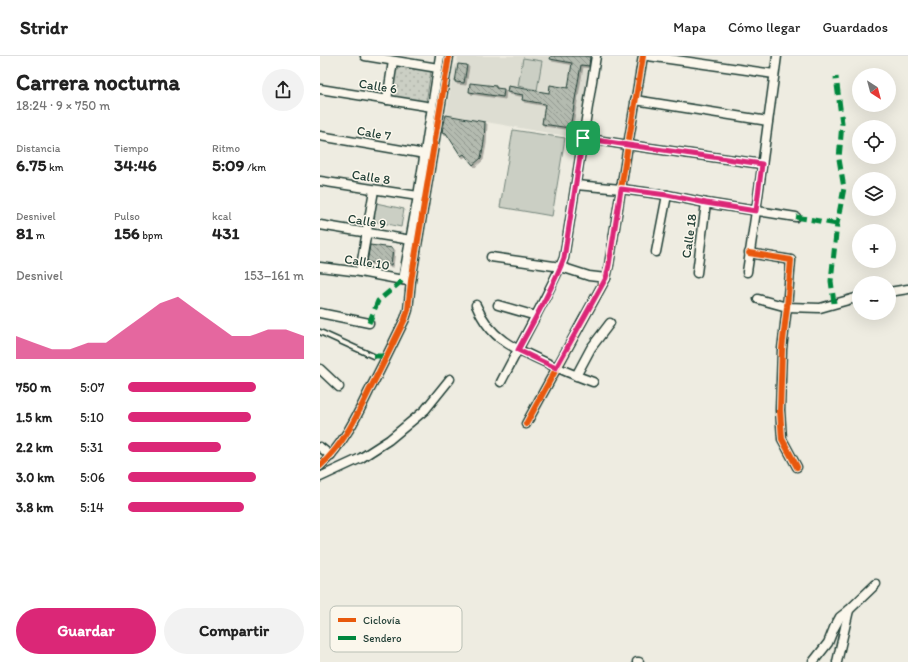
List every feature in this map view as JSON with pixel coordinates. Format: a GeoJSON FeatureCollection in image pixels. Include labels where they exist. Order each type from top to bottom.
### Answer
{"type":"FeatureCollection","features":[{"type":"Feature","properties":{"kind":"street"},"geometry":{"type":"LineString","coordinates":[[365,56],[438,68]]}},
{"type":"Feature","properties":{"kind":"street"},"geometry":{"type":"LineString","coordinates":[[320,466],[331,456],[355,419],[405,319],[408,310],[407,280],[411,240],[440,56]]}},
{"type":"Feature","properties":{"kind":"street"},"geometry":{"type":"LineString","coordinates":[[407,280],[449,56]]}},
{"type":"Feature","properties":{"kind":"street"},"geometry":{"type":"LineString","coordinates":[[501,382],[536,316],[564,258],[596,56]]}},
{"type":"Feature","properties":{"kind":"street"},"geometry":{"type":"LineString","coordinates":[[526,424],[606,278],[643,56]]}},
{"type":"Feature","properties":{"kind":"street"},"geometry":{"type":"LineString","coordinates":[[648,56],[774,74]]}},
{"type":"Feature","properties":{"kind":"street"},"geometry":{"type":"LineString","coordinates":[[747,272],[777,56]]}},
{"type":"Feature","properties":{"kind":"street"},"geometry":{"type":"LineString","coordinates":[[387,100],[393,60]]}},
{"type":"Feature","properties":{"kind":"street","name":"Calle 6"},"geometry":{"type":"LineString","coordinates":[[320,89],[432,107]]}},
{"type":"Feature","properties":{"kind":"street"},"geometry":{"type":"LineString","coordinates":[[635,100],[768,121]]}},
{"type":"Feature","properties":{"kind":"street","name":"Cale 7"},"geometry":{"type":"LineString","coordinates":[[320,136],[425,154]]}},
{"type":"Feature","properties":{"kind":"street"},"geometry":{"type":"LineString","coordinates":[[583,138],[762,164]]}},
{"type":"Feature","properties":{"kind":"street","name":"Calle 8"},"geometry":{"type":"LineString","coordinates":[[320,181],[418,196]]}},
{"type":"Feature","properties":{"kind":"street"},"geometry":{"type":"LineString","coordinates":[[576,185],[667,195],[706,203],[796,217]]}},
{"type":"Feature","properties":{"kind":"street"},"geometry":{"type":"LineString","coordinates":[[360,272],[374,190]]}},
{"type":"Feature","properties":{"kind":"street"},"geometry":{"type":"LineString","coordinates":[[656,252],[667,195]]}},
{"type":"Feature","properties":{"kind":"street","name":"Calle 18"},"geometry":{"type":"LineString","coordinates":[[697,273],[706,203]]}},
{"type":"Feature","properties":{"kind":"street","name":"Calle 9"},"geometry":{"type":"LineString","coordinates":[[320,225],[411,240]]}},
{"type":"Feature","properties":{"kind":"street"},"geometry":{"type":"LineString","coordinates":[[749,253],[791,260],[782,349],[780,410],[782,439],[797,467]]}},
{"type":"Feature","properties":{"kind":"street"},"geometry":{"type":"LineString","coordinates":[[491,257],[560,267],[589,276],[606,278]]}},
{"type":"Feature","properties":{"kind":"street","name":"Calle 10"},"geometry":{"type":"LineString","coordinates":[[320,267],[407,280]]}},
{"type":"Feature","properties":{"kind":"street"},"geometry":{"type":"LineString","coordinates":[[896,291],[908,290]]}},
{"type":"Feature","properties":{"kind":"street"},"geometry":{"type":"LineString","coordinates":[[758,299],[787,307],[820,308],[852,299]]}},
{"type":"Feature","properties":{"kind":"street"},"geometry":{"type":"LineString","coordinates":[[476,305],[484,320],[494,333],[503,341],[518,350],[556,368],[593,382]]}},
{"type":"Feature","properties":{"kind":"street"},"geometry":{"type":"LineString","coordinates":[[498,305],[536,316]]}},
{"type":"Feature","properties":{"kind":"street"},"geometry":{"type":"LineString","coordinates":[[320,313],[369,323]]}},
{"type":"Feature","properties":{"kind":"street"},"geometry":{"type":"LineString","coordinates":[[576,376],[592,348],[610,323]]}},
{"type":"Feature","properties":{"kind":"street"},"geometry":{"type":"LineString","coordinates":[[320,369],[339,387]]}},
{"type":"Feature","properties":{"kind":"street"},"geometry":{"type":"LineString","coordinates":[[320,477],[361,458],[389,440],[425,410],[450,379]]}},
{"type":"Feature","properties":{"kind":"street"},"geometry":{"type":"LineString","coordinates":[[320,447],[331,456]]}},
{"type":"Feature","properties":{"kind":"street"},"geometry":{"type":"LineString","coordinates":[[813,662],[828,643],[840,617],[876,584]]}},
{"type":"Feature","properties":{"kind":"street"},"geometry":{"type":"LineString","coordinates":[[837,662],[849,610]]}},
{"type":"Feature","properties":{"kind":"lane"},"geometry":{"type":"LineString","coordinates":[[320,332],[373,356]]}},
{"type":"Feature","properties":{"kind":"shaded area"},"geometry":{"type":"Polygon","coordinates":[[[458,56],[592,56],[578,138],[446,115],[454,66],[457,63],[458,56]]]}},
{"type":"Feature","properties":{"kind":"shaded area"},"geometry":{"type":"Polygon","coordinates":[[[523,58],[542,61],[537,90],[518,86],[523,58]]]}},
{"type":"Feature","properties":{"kind":"shaded area"},"geometry":{"type":"Polygon","coordinates":[[[396,65],[431,71],[426,103],[391,97],[396,65]]]}},
{"type":"Feature","properties":{"kind":"shaded area"},"geometry":{"type":"Polygon","coordinates":[[[513,130],[565,138],[552,216],[500,207],[513,130]]]}},
{"type":"Feature","properties":{"kind":"shaded area"},"geometry":{"type":"Polygon","coordinates":[[[376,203],[404,209],[401,227],[373,221],[376,203]]]}},
{"type":"Feature","properties":{"kind":"building"},"geometry":{"type":"Polygon","coordinates":[[[551,56],[590,57],[589,66],[581,65],[570,128],[542,124],[545,104],[522,100],[523,95],[507,92],[508,86],[549,93],[550,85],[568,88],[572,63],[550,59],[551,56]]]}},
{"type":"Feature","properties":{"kind":"building"},"geometry":{"type":"Polygon","coordinates":[[[458,64],[467,65],[464,83],[455,82],[458,64]]]}},
{"type":"Feature","properties":{"kind":"building"},"geometry":{"type":"Polygon","coordinates":[[[470,83],[496,86],[496,88],[504,89],[503,97],[469,92],[470,83]]]}},
{"type":"Feature","properties":{"kind":"building"},"geometry":{"type":"Polygon","coordinates":[[[446,115],[485,122],[484,142],[481,158],[473,165],[464,154],[461,156],[446,133],[442,132],[446,115]]]}},
{"type":"Feature","properties":{"kind":"building"},"geometry":{"type":"Polygon","coordinates":[[[370,245],[393,248],[391,265],[367,262],[370,245]]]}},
{"type":"Feature","properties":{"kind":"marked path"},"geometry":{"type":"LineString","coordinates":[[834,303],[831,281],[837,224],[844,188],[839,159],[842,123],[836,77]]}},
{"type":"Feature","properties":{"kind":"marked path"},"geometry":{"type":"LineString","coordinates":[[796,217],[837,224]]}},
{"type":"Feature","properties":{"kind":"marked path"},"geometry":{"type":"LineString","coordinates":[[369,323],[378,301],[403,280]]}},
{"type":"Feature","properties":{"kind":"marked path"},"geometry":{"type":"LineString","coordinates":[[373,356],[387,356]]}},
{"type":"Feature","properties":{"kind":"cycle path"},"geometry":{"type":"LineString","coordinates":[[320,466],[336,449],[354,421],[405,319],[408,310],[411,281],[449,56]]}},
{"type":"Feature","properties":{"kind":"cycle path"},"geometry":{"type":"LineString","coordinates":[[526,424],[606,278],[643,56]]}},
{"type":"Feature","properties":{"kind":"cycle path"},"geometry":{"type":"LineString","coordinates":[[749,253],[791,260],[782,349],[780,410],[782,439],[797,467]]}},
{"type":"Feature","properties":{"kind":"route"},"geometry":{"type":"LineString","coordinates":[[583,138],[762,164],[756,211],[667,195],[621,189],[606,278],[556,368],[518,350],[564,258],[583,138]]}}]}
